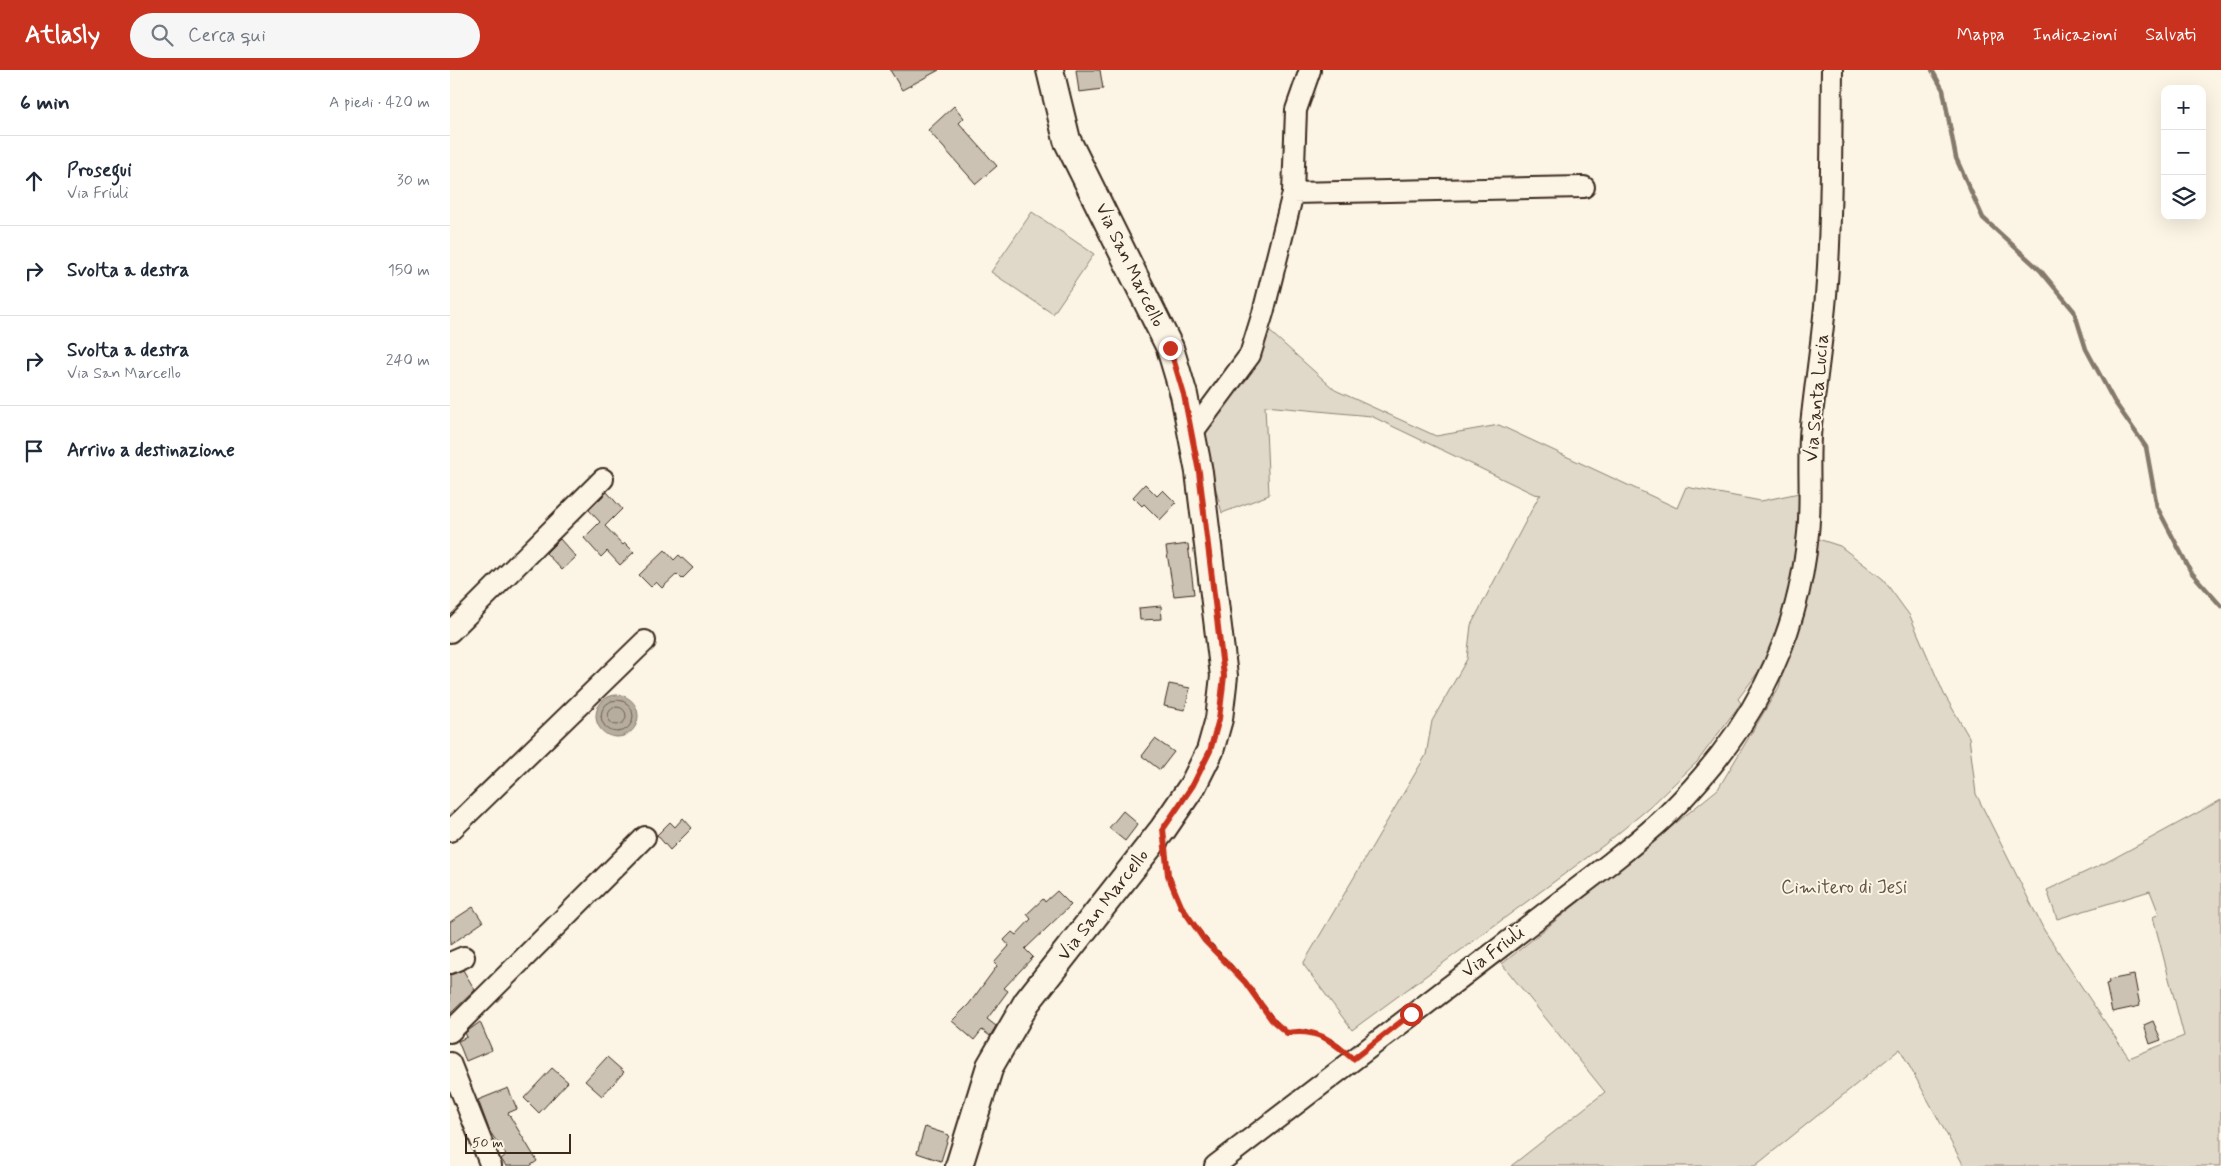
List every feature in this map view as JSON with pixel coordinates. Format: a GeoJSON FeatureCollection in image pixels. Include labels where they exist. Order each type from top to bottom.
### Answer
{"type":"FeatureCollection","features":[{"type":"Feature","properties":{"kind":"main road","name":"Via San Marcello"},"geometry":{"type":"LineString","coordinates":[[959,1166],[990,1066],[1027,1002],[1163,829],[1193,785],[1210,751],[1219,719],[1224,676],[1199,472],[1192,433],[1170,348],[1067,140],[1050,70]]}},
{"type":"Feature","properties":{"kind":"street"},"geometry":{"type":"LineString","coordinates":[[1192,433],[1227,389],[1250,355],[1263,313],[1293,193],[1296,110],[1310,70]]}},
{"type":"Feature","properties":{"kind":"street","name":"Via Santa Lucia"},"geometry":{"type":"LineString","coordinates":[[1749,714],[1774,669],[1787,637],[1797,603],[1808,533],[1810,427],[1822,330],[1830,241],[1832,70]]}},
{"type":"Feature","properties":{"kind":"street"},"geometry":{"type":"LineString","coordinates":[[1293,193],[1584,188]]}},
{"type":"Feature","properties":{"kind":"street"},"geometry":{"type":"LineString","coordinates":[[450,632],[603,479]]}},
{"type":"Feature","properties":{"kind":"street"},"geometry":{"type":"LineString","coordinates":[[450,831],[645,641]]}},
{"type":"Feature","properties":{"kind":"street","name":"Via Friuli"},"geometry":{"type":"LineString","coordinates":[[1214,1166],[1609,864],[1667,815],[1711,768],[1749,714]]}},
{"type":"Feature","properties":{"kind":"street"},"geometry":{"type":"LineString","coordinates":[[450,1032],[645,837]]}},
{"type":"Feature","properties":{"kind":"street"},"geometry":{"type":"LineString","coordinates":[[450,1063],[490,1166]]}},
{"type":"Feature","properties":{"kind":"path"},"geometry":{"type":"LineString","coordinates":[[1163,829],[1168,875],[1181,906],[1205,941],[1245,982],[1272,1020],[1287,1033],[1304,1030],[1333,1041],[1353,1059]]}},
{"type":"Feature","properties":{"kind":"green space"},"geometry":{"type":"Polygon","coordinates":[[[1032,212],[1094,254],[1053,314],[991,272],[1032,212]]]}},
{"type":"Feature","properties":{"kind":"green space"},"geometry":{"type":"Polygon","coordinates":[[[1266,328],[1335,390],[1436,436],[1499,425],[1677,508],[1686,487],[1761,501],[1799,493],[1798,572],[1774,651],[1738,699],[1741,703],[1697,762],[1649,808],[1604,845],[1352,1030],[1303,964],[1426,755],[1432,721],[1467,659],[1471,625],[1541,495],[1534,494],[1371,416],[1265,406],[1269,495],[1222,513],[1200,430],[1266,328]]]}},
{"type":"Feature","properties":{"kind":"green space","name":"Cimitero di Jesi"},"geometry":{"type":"Polygon","coordinates":[[[1812,537],[1840,546],[1883,579],[1910,616],[1944,694],[1969,737],[1976,794],[2044,930],[2129,1058],[2184,1036],[2153,917],[2159,914],[2150,891],[2057,919],[2047,890],[2107,862],[2221,800],[2221,1166],[1964,1166],[1900,1049],[1755,1166],[1511,1166],[1605,1092],[1502,964],[1718,789],[1779,687],[1800,607],[1812,537]]]}},
{"type":"Feature","properties":{"kind":"water"},"geometry":{"type":"Polygon","coordinates":[[[613,695],[621,695],[632,701],[638,716],[632,731],[621,737],[613,737],[602,731],[596,720],[596,712],[602,701],[613,695]]]}},
{"type":"Feature","properties":{"kind":"building"},"geometry":{"type":"Polygon","coordinates":[[[890,70],[939,70],[902,90],[890,70]]]}},
{"type":"Feature","properties":{"kind":"building"},"geometry":{"type":"Polygon","coordinates":[[[1076,70],[1100,70],[1103,89],[1079,92],[1076,70]]]}},
{"type":"Feature","properties":{"kind":"building"},"geometry":{"type":"Polygon","coordinates":[[[954,106],[964,118],[959,123],[997,166],[976,184],[928,130],[954,106]]]}},
{"type":"Feature","properties":{"kind":"building"},"geometry":{"type":"Polygon","coordinates":[[[1145,484],[1157,496],[1163,490],[1176,503],[1160,520],[1144,504],[1142,506],[1133,497],[1145,484]]]}},
{"type":"Feature","properties":{"kind":"building"},"geometry":{"type":"Polygon","coordinates":[[[607,492],[622,509],[605,526],[623,545],[625,543],[634,552],[620,565],[607,551],[601,557],[584,538],[600,522],[589,510],[607,492]]]}},
{"type":"Feature","properties":{"kind":"building"},"geometry":{"type":"Polygon","coordinates":[[[560,539],[576,557],[562,570],[546,553],[560,539]]]}},
{"type":"Feature","properties":{"kind":"building"},"geometry":{"type":"Polygon","coordinates":[[[1188,544],[1194,594],[1174,596],[1166,547],[1188,544]]]}},
{"type":"Feature","properties":{"kind":"building"},"geometry":{"type":"Polygon","coordinates":[[[665,550],[674,560],[679,555],[693,568],[682,579],[677,574],[662,588],[656,582],[651,587],[639,575],[665,550]]]}},
{"type":"Feature","properties":{"kind":"building"},"geometry":{"type":"Polygon","coordinates":[[[1161,606],[1162,619],[1140,620],[1139,608],[1161,606]]]}},
{"type":"Feature","properties":{"kind":"building"},"geometry":{"type":"Polygon","coordinates":[[[1169,684],[1190,688],[1185,710],[1164,706],[1169,684]]]}},
{"type":"Feature","properties":{"kind":"building"},"geometry":{"type":"Polygon","coordinates":[[[1155,739],[1174,752],[1160,770],[1142,756],[1155,739]]]}},
{"type":"Feature","properties":{"kind":"building"},"geometry":{"type":"Polygon","coordinates":[[[1123,811],[1138,824],[1125,841],[1109,828],[1123,811]]]}},
{"type":"Feature","properties":{"kind":"building"},"geometry":{"type":"Polygon","coordinates":[[[683,818],[692,828],[670,850],[657,835],[670,822],[675,827],[683,818]]]}},
{"type":"Feature","properties":{"kind":"building"},"geometry":{"type":"Polygon","coordinates":[[[1057,891],[1071,905],[1025,949],[1033,957],[1004,988],[1008,991],[987,1019],[996,1026],[990,1036],[982,1030],[974,1040],[952,1021],[969,1004],[997,966],[994,963],[1009,946],[1004,940],[1012,932],[1016,935],[1031,919],[1027,914],[1043,899],[1045,902],[1057,891]]]}},
{"type":"Feature","properties":{"kind":"building"},"geometry":{"type":"Polygon","coordinates":[[[473,907],[483,922],[450,945],[450,922],[473,907]]]}},
{"type":"Feature","properties":{"kind":"building"},"geometry":{"type":"Polygon","coordinates":[[[463,970],[475,990],[450,1014],[450,975],[463,970]]]}},
{"type":"Feature","properties":{"kind":"building"},"geometry":{"type":"Polygon","coordinates":[[[2134,975],[2140,1006],[2112,1012],[2106,984],[2109,983],[2108,980],[2134,975]]]}},
{"type":"Feature","properties":{"kind":"building"},"geometry":{"type":"Polygon","coordinates":[[[2153,1021],[2161,1040],[2150,1044],[2144,1025],[2153,1021]]]}},
{"type":"Feature","properties":{"kind":"building"},"geometry":{"type":"Polygon","coordinates":[[[480,1022],[492,1050],[466,1061],[458,1041],[467,1037],[465,1033],[480,1022]]]}},
{"type":"Feature","properties":{"kind":"building"},"geometry":{"type":"Polygon","coordinates":[[[607,1057],[624,1072],[602,1096],[585,1081],[607,1057]]]}},
{"type":"Feature","properties":{"kind":"building"},"geometry":{"type":"Polygon","coordinates":[[[552,1068],[568,1082],[539,1113],[524,1098],[552,1068]]]}},
{"type":"Feature","properties":{"kind":"building"},"geometry":{"type":"Polygon","coordinates":[[[508,1088],[517,1109],[508,1113],[537,1161],[530,1166],[506,1166],[501,1159],[506,1155],[490,1132],[478,1100],[508,1088]]]}},
{"type":"Feature","properties":{"kind":"building"},"geometry":{"type":"Polygon","coordinates":[[[925,1127],[949,1135],[941,1161],[917,1153],[925,1127]]]}},
{"type":"Feature","properties":{"kind":"waterway"},"geometry":{"type":"LineString","coordinates":[[1932,70],[1943,90],[1956,158],[1983,218],[2040,270],[2074,311],[2086,349],[2114,401],[2146,447],[2157,507],[2191,572],[2221,606]]}},
{"type":"Feature","properties":{"kind":"route"},"geometry":{"type":"LineString","coordinates":[[1170,348],[1184,395],[1199,472],[1217,634],[1224,676],[1219,719],[1210,751],[1193,785],[1163,829],[1168,875],[1181,906],[1205,941],[1245,982],[1272,1020],[1287,1033],[1304,1030],[1333,1041],[1353,1059],[1411,1014]]}}]}
